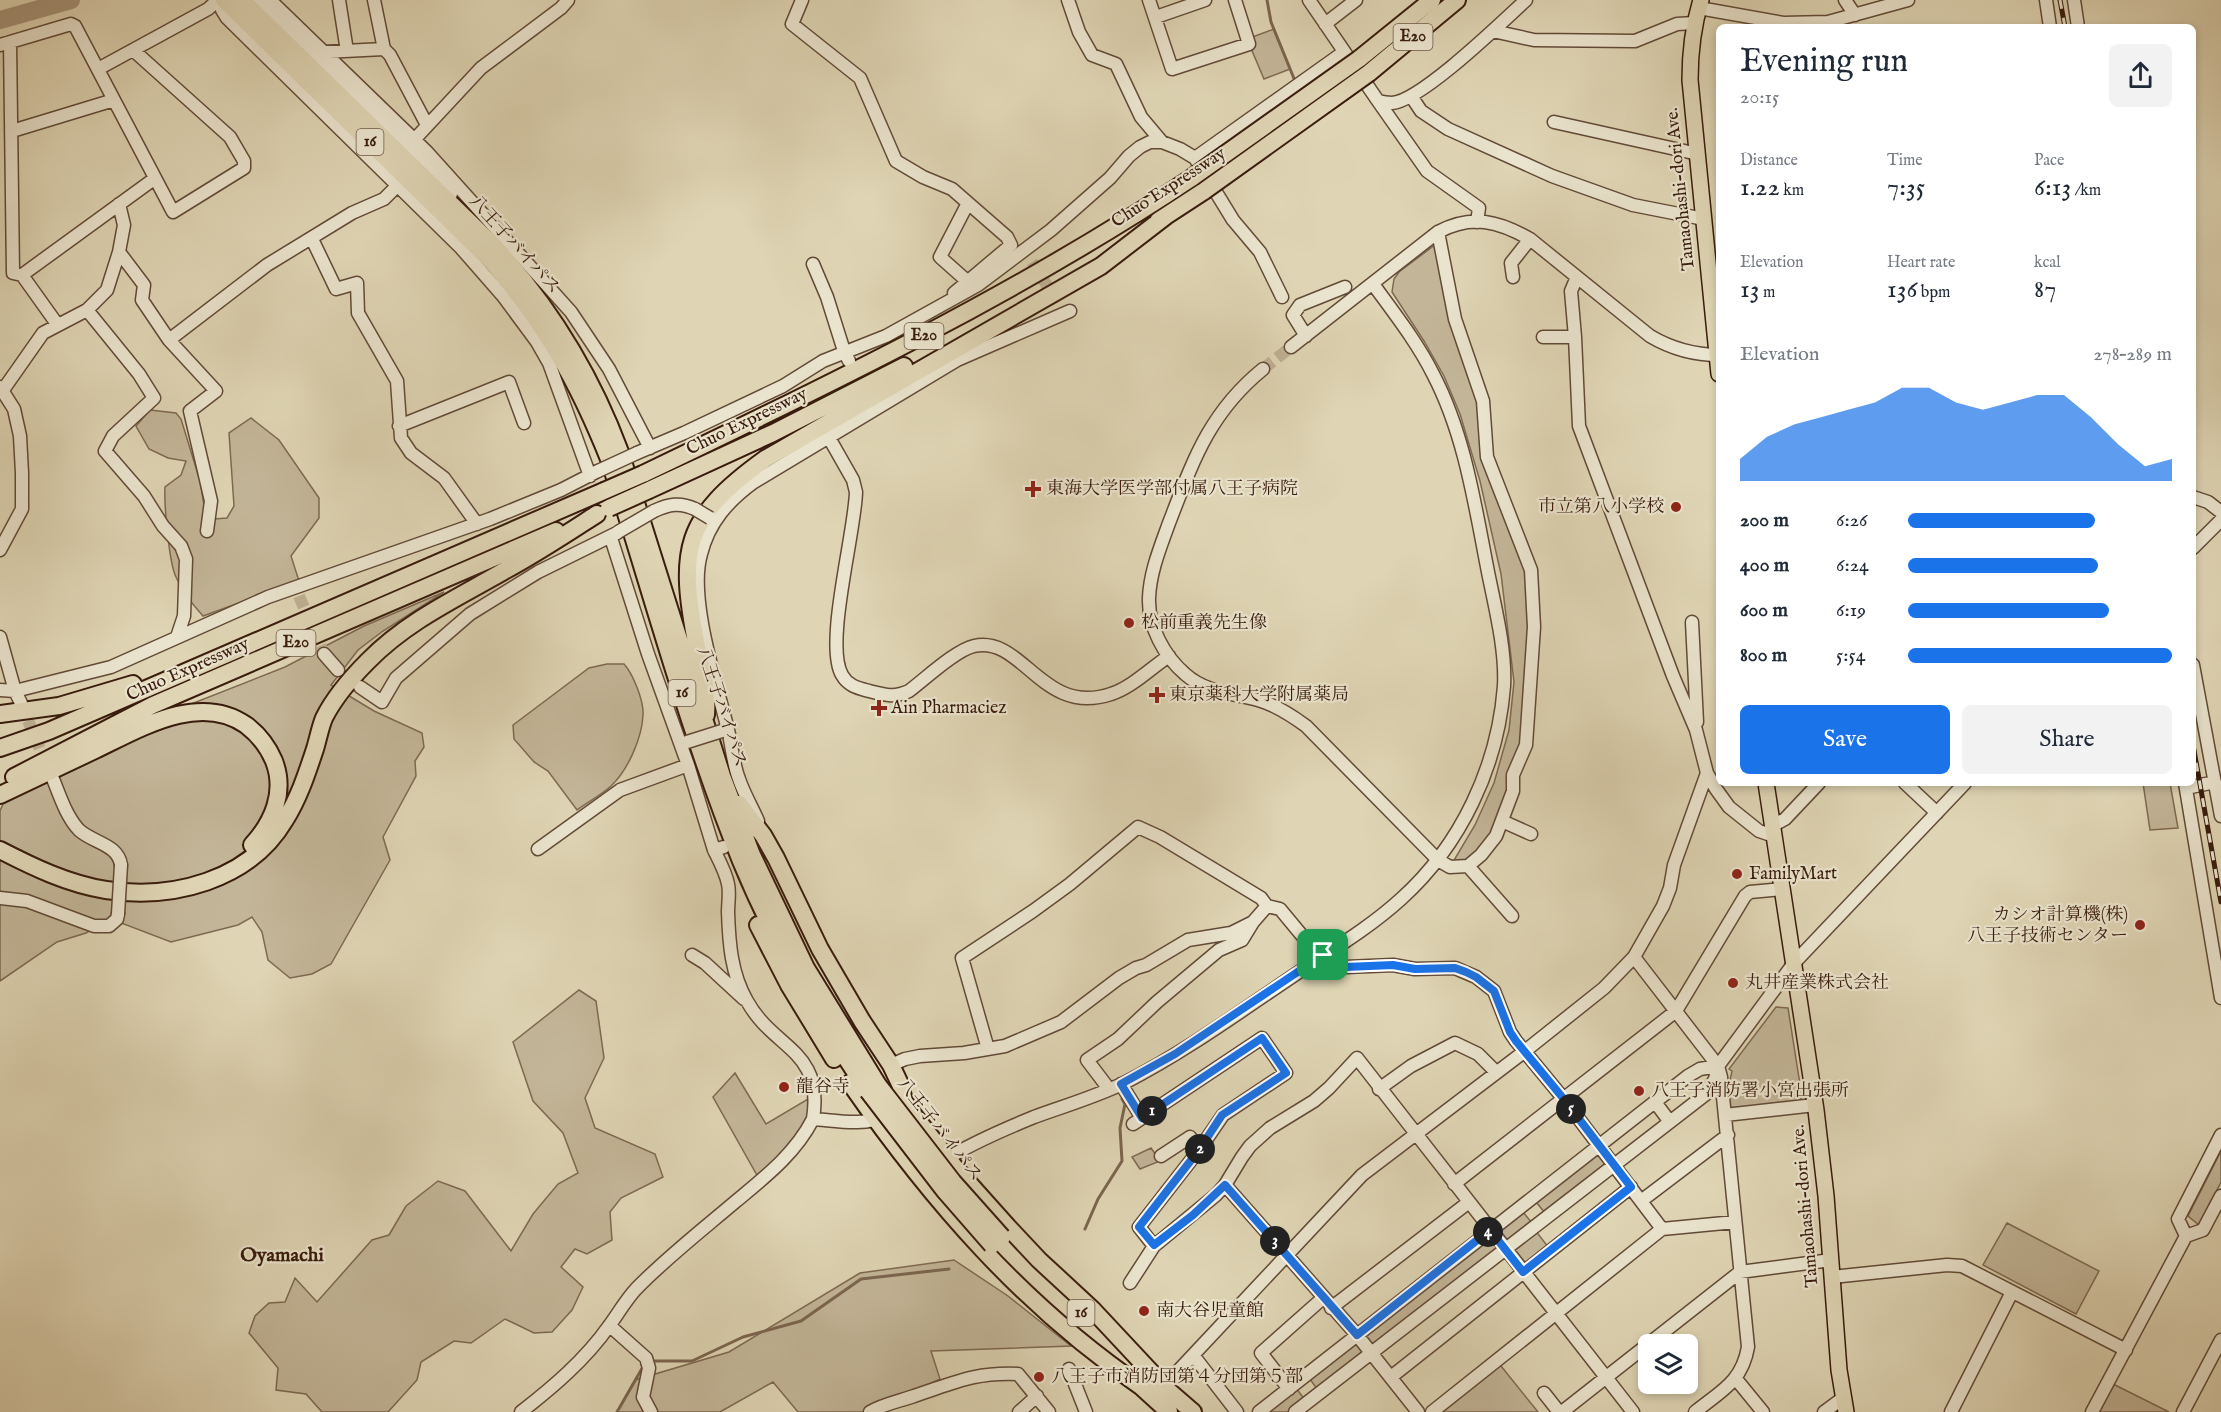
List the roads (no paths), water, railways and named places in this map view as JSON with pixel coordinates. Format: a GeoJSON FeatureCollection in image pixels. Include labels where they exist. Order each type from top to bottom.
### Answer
{"type":"FeatureCollection","features":[{"type":"Feature","properties":{"kind":"highway","name":"八王子バイパス"},"geometry":{"type":"LineString","coordinates":[[221,0],[452,222],[562,357],[580,390],[602,441],[718,783],[742,863],[776,936],[812,1002],[873,1088],[947,1174],[1038,1291],[1169,1412]]}},
{"type":"Feature","properties":{"kind":"highway","name":"八王子バイパス"},"geometry":{"type":"LineString","coordinates":[[242,0],[506,259],[538,286],[611,427],[705,724],[718,783],[788,932],[873,1088]]}},
{"type":"Feature","properties":{"kind":"highway","name":"Chuo Expressway"},"geometry":{"type":"LineString","coordinates":[[646,482],[773,433],[883,378],[1020,303],[1166,216],[1203,192],[1432,0]]}},
{"type":"Feature","properties":{"kind":"highway","name":"Chuo Expressway"},"geometry":{"type":"LineString","coordinates":[[0,785],[57,753],[153,705],[604,504],[956,318],[1087,244],[1193,177],[1357,61],[1457,0]]}},
{"type":"Feature","properties":{"kind":"highway"},"geometry":{"type":"LineString","coordinates":[[705,724],[708,695],[689,601],[688,559],[691,543],[699,523],[720,495],[732,483],[765,459],[1101,266],[1166,216]]}},
{"type":"Feature","properties":{"kind":"highway","name":"Chuo Expressway"},"geometry":{"type":"LineString","coordinates":[[0,750],[365,594],[604,504]]}},
{"type":"Feature","properties":{"kind":"highway"},"geometry":{"type":"LineString","coordinates":[[0,850],[47,873],[105,890],[163,891],[193,886],[236,869],[263,849],[285,820],[308,769],[324,718],[340,693],[384,645],[412,624],[548,547],[604,504]]}},
{"type":"Feature","properties":{"kind":"highway"},"geometry":{"type":"LineString","coordinates":[[0,714],[59,706],[102,694],[365,594]]}},
{"type":"Feature","properties":{"kind":"highway"},"geometry":{"type":"LineString","coordinates":[[0,795],[144,726],[168,717],[198,712],[229,716],[252,730],[269,750],[279,788],[270,820],[263,833],[251,846],[223,866],[207,873],[176,881],[128,884],[99,879],[63,869],[30,856],[0,839]]}},
{"type":"Feature","properties":{"kind":"highway"},"geometry":{"type":"LineString","coordinates":[[718,783],[763,835],[820,949],[891,1065],[900,1084],[904,1101],[977,1194],[1038,1260],[1092,1309],[1164,1386]]}},
{"type":"Feature","properties":{"kind":"highway","name":"16"},"geometry":{"type":"LineString","coordinates":[[718,783],[719,848],[789,985],[840,1069],[876,1121],[918,1176],[989,1258],[1070,1334],[1143,1388]]}},
{"type":"Feature","properties":{"kind":"highway"},"geometry":{"type":"LineString","coordinates":[[763,835],[764,853],[786,917],[788,932]]}},
{"type":"Feature","properties":{"kind":"highway","name":"八王子バイパス"},"geometry":{"type":"LineString","coordinates":[[997,1241],[1193,1412]]}},
{"type":"Feature","properties":{"kind":"main road","name":"Tamaohashi-dori Ave."},"geometry":{"type":"LineString","coordinates":[[1698,10],[1690,80],[1716,336]]}},
{"type":"Feature","properties":{"kind":"main road","name":"Tamaohashi-dori Ave."},"geometry":{"type":"LineString","coordinates":[[1766,786],[1815,1105],[1844,1405]]}},
{"type":"Feature","properties":{"kind":"street"},"geometry":{"type":"LineString","coordinates":[[99,69],[221,0],[222,10],[227,18],[508,292],[549,363],[594,473]]}},
{"type":"Feature","properties":{"kind":"street"},"geometry":{"type":"LineString","coordinates":[[257,0],[423,155],[538,286],[571,312],[609,369],[650,448]]}},
{"type":"Feature","properties":{"kind":"street"},"geometry":{"type":"LineString","coordinates":[[270,0],[414,140],[471,223]]}},
{"type":"Feature","properties":{"kind":"street"},"geometry":{"type":"LineString","coordinates":[[339,0],[348,51]]}},
{"type":"Feature","properties":{"kind":"street"},"geometry":{"type":"LineString","coordinates":[[374,0],[384,49],[395,64],[427,124]]}},
{"type":"Feature","properties":{"kind":"street"},"geometry":{"type":"LineString","coordinates":[[414,140],[481,68],[561,8],[568,0]]}},
{"type":"Feature","properties":{"kind":"street"},"geometry":{"type":"LineString","coordinates":[[802,0],[792,24],[860,78],[896,160],[923,177],[952,189],[1006,237],[1011,245],[940,306]]}},
{"type":"Feature","properties":{"kind":"street"},"geometry":{"type":"LineString","coordinates":[[1068,0],[1078,32],[1092,55],[1116,64],[1141,117],[1162,142]]}},
{"type":"Feature","properties":{"kind":"street"},"geometry":{"type":"LineString","coordinates":[[1149,0],[1172,69],[1249,44],[1235,0]]}},
{"type":"Feature","properties":{"kind":"street"},"geometry":{"type":"LineString","coordinates":[[1156,16],[1205,0]]}},
{"type":"Feature","properties":{"kind":"street"},"geometry":{"type":"LineString","coordinates":[[1309,0],[1325,24],[1357,61],[1378,101],[1427,171],[1479,208],[1477,222]]}},
{"type":"Feature","properties":{"kind":"street"},"geometry":{"type":"LineString","coordinates":[[1325,24],[1356,0]]}},
{"type":"Feature","properties":{"kind":"street"},"geometry":{"type":"LineString","coordinates":[[1378,101],[1393,103],[1411,96],[1493,31],[1526,0]]}},
{"type":"Feature","properties":{"kind":"street"},"geometry":{"type":"LineString","coordinates":[[1845,0],[1855,15]]}},
{"type":"Feature","properties":{"kind":"street"},"geometry":{"type":"LineString","coordinates":[[1493,31],[1534,40],[1624,42],[1635,41],[1677,24],[1698,10],[1783,23],[1828,22],[1855,15],[1880,4],[1908,0]]}},
{"type":"Feature","properties":{"kind":"street"},"geometry":{"type":"LineString","coordinates":[[2046,0],[2050,24]]}},
{"type":"Feature","properties":{"kind":"street"},"geometry":{"type":"LineString","coordinates":[[2074,0],[2078,24]]}},
{"type":"Feature","properties":{"kind":"street"},"geometry":{"type":"LineString","coordinates":[[57,324],[22,275],[13,273],[12,131],[5,43],[71,24],[75,26],[173,212],[244,168],[244,161],[230,137],[133,50]]}},
{"type":"Feature","properties":{"kind":"street"},"geometry":{"type":"LineString","coordinates":[[324,52],[384,49]]}},
{"type":"Feature","properties":{"kind":"street"},"geometry":{"type":"LineString","coordinates":[[1195,158],[1357,61]]}},
{"type":"Feature","properties":{"kind":"street"},"geometry":{"type":"LineString","coordinates":[[1411,96],[1421,111],[1448,129],[1552,176],[1633,205],[1704,219]]}},
{"type":"Feature","properties":{"kind":"street"},"geometry":{"type":"LineString","coordinates":[[12,131],[114,100]]}},
{"type":"Feature","properties":{"kind":"street"},"geometry":{"type":"LineString","coordinates":[[1554,122],[1698,154]]}},
{"type":"Feature","properties":{"kind":"street"},"geometry":{"type":"LineString","coordinates":[[0,690],[15,691],[111,667],[177,637],[477,524],[561,490],[783,386],[823,361],[846,356],[978,285],[1051,230],[1110,178],[1129,156],[1150,142],[1162,142],[1195,158],[1233,220],[1260,252],[1282,297]]}},
{"type":"Feature","properties":{"kind":"street"},"geometry":{"type":"LineString","coordinates":[[22,275],[154,179]]}},
{"type":"Feature","properties":{"kind":"street"},"geometry":{"type":"LineString","coordinates":[[169,340],[267,265],[352,213],[384,199],[397,186]]}},
{"type":"Feature","properties":{"kind":"street"},"geometry":{"type":"LineString","coordinates":[[967,281],[940,257],[968,203]]}},
{"type":"Feature","properties":{"kind":"street"},"geometry":{"type":"LineString","coordinates":[[0,550],[22,509],[20,436],[14,409],[1,389],[43,333],[87,310],[106,290],[119,252],[124,225],[119,204]]}},
{"type":"Feature","properties":{"kind":"street"},"geometry":{"type":"LineString","coordinates":[[1291,347],[1438,232],[1462,222],[1495,222],[1530,239],[1650,336],[1670,348],[1716,355]]}},
{"type":"Feature","properties":{"kind":"street"},"geometry":{"type":"LineString","coordinates":[[1263,369],[1232,398],[1208,431],[1191,467],[1155,561],[1150,581],[1150,614],[1154,629],[1169,656],[1186,675],[1207,688],[1266,703],[1294,717],[1306,726],[1438,860],[1450,867],[1468,866],[1481,855],[1496,836],[1513,791],[1513,775],[1526,745],[1534,627],[1531,570],[1487,457],[1483,401],[1455,319],[1438,232]]}},
{"type":"Feature","properties":{"kind":"street"},"geometry":{"type":"LineString","coordinates":[[312,238],[336,289],[357,283],[358,313],[397,381],[401,438],[411,453],[444,478],[477,524]]}},
{"type":"Feature","properties":{"kind":"street"},"geometry":{"type":"LineString","coordinates":[[1514,277],[1511,263],[1530,239]]}},
{"type":"Feature","properties":{"kind":"street"},"geometry":{"type":"LineString","coordinates":[[1024,251],[1032,262]]}},
{"type":"Feature","properties":{"kind":"street"},"geometry":{"type":"LineString","coordinates":[[119,252],[144,285],[142,300],[169,340],[216,391],[190,411],[211,501],[207,531]]}},
{"type":"Feature","properties":{"kind":"street"},"geometry":{"type":"LineString","coordinates":[[813,264],[827,297],[846,356]]}},
{"type":"Feature","properties":{"kind":"street"},"geometry":{"type":"LineString","coordinates":[[1577,277],[1571,291],[1579,426],[1673,676],[1696,730],[1707,773],[1729,807],[1759,831],[1773,831],[1817,786]]}},
{"type":"Feature","properties":{"kind":"street"},"geometry":{"type":"LineString","coordinates":[[918,1176],[1000,1132],[1115,1086],[1175,1054],[1341,945],[1402,898],[1438,860],[1461,827],[1484,779],[1497,733],[1504,684],[1500,637],[1471,486],[1455,426],[1434,375],[1373,284]]}},
{"type":"Feature","properties":{"kind":"street"},"geometry":{"type":"LineString","coordinates":[[1306,336],[1293,315],[1300,306],[1345,287]]}},
{"type":"Feature","properties":{"kind":"street"},"geometry":{"type":"LineString","coordinates":[[87,310],[139,374],[154,398],[112,436],[105,451],[144,496],[163,526],[181,546],[186,559],[184,616],[177,637]]}},
{"type":"Feature","properties":{"kind":"street"},"geometry":{"type":"LineString","coordinates":[[763,835],[739,779],[725,730],[701,607],[698,584],[700,556],[712,519],[746,487],[872,409],[957,360],[1064,310]]}},
{"type":"Feature","properties":{"kind":"street"},"geometry":{"type":"LineString","coordinates":[[1543,338],[1575,337]]}},
{"type":"Feature","properties":{"kind":"street"},"geometry":{"type":"LineString","coordinates":[[399,426],[509,382],[524,423]]}},
{"type":"Feature","properties":{"kind":"street"},"geometry":{"type":"LineString","coordinates":[[828,436],[854,480],[856,492],[836,643],[842,676],[854,687],[891,696],[900,695],[916,686],[963,650],[984,645],[1006,652],[1047,686],[1062,693],[1091,698],[1111,694],[1124,688],[1169,656]]}},
{"type":"Feature","properties":{"kind":"street"},"geometry":{"type":"LineString","coordinates":[[2196,497],[2208,502],[2221,512]]}},
{"type":"Feature","properties":{"kind":"street"},"geometry":{"type":"LineString","coordinates":[[360,687],[382,702],[396,678],[470,614],[538,572],[614,535],[654,511],[667,505],[680,503],[712,519]]}},
{"type":"Feature","properties":{"kind":"street"},"geometry":{"type":"LineString","coordinates":[[2196,545],[2221,520]]}},
{"type":"Feature","properties":{"kind":"street"},"geometry":{"type":"LineString","coordinates":[[614,535],[648,654],[684,742],[688,765],[719,848],[729,885],[729,944],[746,1001]]}},
{"type":"Feature","properties":{"kind":"street"},"geometry":{"type":"LineString","coordinates":[[1692,622],[1696,730]]}},
{"type":"Feature","properties":{"kind":"street"},"geometry":{"type":"LineString","coordinates":[[0,637],[15,691],[21,703]]}},
{"type":"Feature","properties":{"kind":"street"},"geometry":{"type":"LineString","coordinates":[[324,654],[338,670]]}},
{"type":"Feature","properties":{"kind":"street"},"geometry":{"type":"LineString","coordinates":[[2196,680],[2221,816]]}},
{"type":"Feature","properties":{"kind":"street"},"geometry":{"type":"LineString","coordinates":[[684,742],[725,730]]}},
{"type":"Feature","properties":{"kind":"street"},"geometry":{"type":"LineString","coordinates":[[2209,746],[2221,751]]}},
{"type":"Feature","properties":{"kind":"street"},"geometry":{"type":"LineString","coordinates":[[538,849],[620,790],[688,765]]}},
{"type":"Feature","properties":{"kind":"street"},"geometry":{"type":"LineString","coordinates":[[1164,1386],[1362,1175],[1604,988],[1634,957],[1666,897],[1674,865],[1707,773]]}},
{"type":"Feature","properties":{"kind":"street"},"geometry":{"type":"LineString","coordinates":[[0,898],[35,903],[94,926],[109,926],[117,919],[121,865],[119,857],[115,851],[78,828],[53,779]]}},
{"type":"Feature","properties":{"kind":"street"},"geometry":{"type":"LineString","coordinates":[[2196,784],[2215,782]]}},
{"type":"Feature","properties":{"kind":"street"},"geometry":{"type":"LineString","coordinates":[[1908,786],[1937,813]]}},
{"type":"Feature","properties":{"kind":"street"},"geometry":{"type":"LineString","coordinates":[[1295,1412],[1706,1094],[1718,1066],[1794,963],[1962,786]]}},
{"type":"Feature","properties":{"kind":"street"},"geometry":{"type":"LineString","coordinates":[[2186,786],[2221,998]]}},
{"type":"Feature","properties":{"kind":"street"},"geometry":{"type":"LineString","coordinates":[[1502,821],[1531,834]]}},
{"type":"Feature","properties":{"kind":"street"},"geometry":{"type":"LineString","coordinates":[[988,1049],[962,958],[1052,898],[1085,873],[1138,826],[1261,898],[1267,906],[1280,909],[1314,950],[1346,967],[1393,965],[1415,969],[1455,968],[1476,977],[1494,991],[1510,1032],[1662,1228]]}},
{"type":"Feature","properties":{"kind":"street"},"geometry":{"type":"LineString","coordinates":[[1468,866],[1512,916]]}},
{"type":"Feature","properties":{"kind":"street"},"geometry":{"type":"LineString","coordinates":[[1454,1184],[1676,1011],[1744,896],[1750,892],[1783,889]]}},
{"type":"Feature","properties":{"kind":"street"},"geometry":{"type":"LineString","coordinates":[[1154,1245],[1139,1227],[1199,1150],[1222,1115],[1286,1073],[1262,1038],[1138,1121],[1115,1086],[1087,1060],[1118,1039],[1157,1002],[1219,950],[1242,940],[1253,922],[1267,906]]}},
{"type":"Feature","properties":{"kind":"street"},"geometry":{"type":"LineString","coordinates":[[891,1065],[920,1056],[1005,1046],[1061,1022],[1119,978],[1188,940],[1231,933],[1253,922]]}},
{"type":"Feature","properties":{"kind":"street"},"geometry":{"type":"LineString","coordinates":[[521,1412],[576,1365],[610,1326],[620,1309],[637,1289],[705,1227],[777,1167],[805,1134],[813,1119],[815,1089],[802,1059],[770,1029],[746,1001],[705,963],[692,955]]}},
{"type":"Feature","properties":{"kind":"street"},"geometry":{"type":"LineString","coordinates":[[1634,957],[1718,1066],[1721,1077],[1748,1347],[1746,1362],[1736,1379],[1695,1412]]}},
{"type":"Feature","properties":{"kind":"street"},"geometry":{"type":"LineString","coordinates":[[1379,1089],[1411,1066],[1455,1043],[1478,1054],[1496,1072]]}},
{"type":"Feature","properties":{"kind":"street"},"geometry":{"type":"LineString","coordinates":[[1130,1283],[1154,1245],[1193,1215],[1225,1185],[1250,1146],[1270,1128],[1314,1101],[1357,1058],[1633,1412]]}},
{"type":"Feature","properties":{"kind":"street"},"geometry":{"type":"LineString","coordinates":[[1259,1412],[1655,1102],[1700,1069],[1718,1066]]}},
{"type":"Feature","properties":{"kind":"street"},"geometry":{"type":"LineString","coordinates":[[813,1119],[876,1121],[904,1101]]}},
{"type":"Feature","properties":{"kind":"street"},"geometry":{"type":"LineString","coordinates":[[1655,1102],[1670,1122]]}},
{"type":"Feature","properties":{"kind":"street"},"geometry":{"type":"LineString","coordinates":[[1725,1115],[1815,1105]]}},
{"type":"Feature","properties":{"kind":"street"},"geometry":{"type":"LineString","coordinates":[[1641,1200],[1728,1135]]}},
{"type":"Feature","properties":{"kind":"street"},"geometry":{"type":"LineString","coordinates":[[2186,1236],[2178,1219],[2221,1135]]}},
{"type":"Feature","properties":{"kind":"street"},"geometry":{"type":"LineString","coordinates":[[1161,1156],[1190,1137],[1199,1150]]}},
{"type":"Feature","properties":{"kind":"street"},"geometry":{"type":"LineString","coordinates":[[1225,1185],[1357,1335],[1418,1412]]}},
{"type":"Feature","properties":{"kind":"street"},"geometry":{"type":"LineString","coordinates":[[1391,1377],[1631,1187]]}},
{"type":"Feature","properties":{"kind":"street"},"geometry":{"type":"LineString","coordinates":[[2092,1412],[2186,1236],[2203,1230],[2221,1196]]}},
{"type":"Feature","properties":{"kind":"street"},"geometry":{"type":"LineString","coordinates":[[1331,1308],[1468,1202]]}},
{"type":"Feature","properties":{"kind":"street"},"geometry":{"type":"LineString","coordinates":[[1432,1412],[1662,1228],[1735,1222]]}},
{"type":"Feature","properties":{"kind":"street"},"geometry":{"type":"LineString","coordinates":[[1544,1394],[1561,1412],[1740,1272],[1831,1260]]}},
{"type":"Feature","properties":{"kind":"street"},"geometry":{"type":"LineString","coordinates":[[1832,1277],[1947,1265],[1962,1266],[2126,1350]]}},
{"type":"Feature","properties":{"kind":"street"},"geometry":{"type":"LineString","coordinates":[[1952,1412],[2012,1292]]}},
{"type":"Feature","properties":{"kind":"street"},"geometry":{"type":"LineString","coordinates":[[1288,1389],[1261,1353],[1323,1298]]}},
{"type":"Feature","properties":{"kind":"street"},"geometry":{"type":"LineString","coordinates":[[610,1326],[647,1363],[643,1397],[651,1412]]}},
{"type":"Feature","properties":{"kind":"street"},"geometry":{"type":"LineString","coordinates":[[2183,1412],[2221,1340]]}},
{"type":"Feature","properties":{"kind":"street"},"geometry":{"type":"LineString","coordinates":[[1193,1355],[1237,1412]]}},
{"type":"Feature","properties":{"kind":"street"},"geometry":{"type":"LineString","coordinates":[[1069,1369],[1086,1412]]}},
{"type":"Feature","properties":{"kind":"street"},"geometry":{"type":"LineString","coordinates":[[870,1412],[894,1407],[950,1382],[969,1377],[1018,1374],[1049,1412]]}},
{"type":"Feature","properties":{"kind":"street"},"geometry":{"type":"LineString","coordinates":[[1736,1379],[1763,1412]]}},
{"type":"Feature","properties":{"kind":"street"},"geometry":{"type":"LineString","coordinates":[[1019,1412],[1037,1396]]}},
{"type":"Feature","properties":{"kind":"street"},"geometry":{"type":"LineString","coordinates":[[1824,1412],[1844,1405]]}},
{"type":"Feature","properties":{"kind":"waterway"},"geometry":{"type":"LineString","coordinates":[[0,20],[71,0]]}},
{"type":"Feature","properties":{"kind":"waterway"},"geometry":{"type":"LineString","coordinates":[[1267,0],[1271,22],[1295,81]]}},
{"type":"Feature","properties":{"kind":"waterway"},"geometry":{"type":"LineString","coordinates":[[1085,1229],[1098,1199],[1122,1161],[1120,1128],[1125,1104],[1122,1099]]}},
{"type":"Feature","properties":{"kind":"waterway"},"geometry":{"type":"LineString","coordinates":[[650,1361],[692,1361],[743,1337],[801,1321],[861,1279],[949,1269]]}},
{"type":"Feature","properties":{"kind":"waterway"},"geometry":{"type":"LineString","coordinates":[[617,1412],[644,1365]]}},
{"type":"Feature","properties":{"kind":"tunnel"},"geometry":{"type":"LineString","coordinates":[[1032,262],[1058,303]]}},
{"type":"Feature","properties":{"kind":"tunnel"},"geometry":{"type":"LineString","coordinates":[[1263,369],[1291,347]]}},
{"type":"Feature","properties":{"kind":"tunnel"},"geometry":{"type":"LineString","coordinates":[[299,596],[324,654]]}},
{"type":"Feature","properties":{"kind":"tunnel"},"geometry":{"type":"LineString","coordinates":[[21,704],[48,768]]}},
{"type":"Feature","properties":{"kind":"railway"},"geometry":{"type":"LineString","coordinates":[[2060,0],[2064,24]]}},
{"type":"Feature","properties":{"kind":"railway"},"geometry":{"type":"LineString","coordinates":[[2196,762],[2221,902]]}},
{"type":"Feature","properties":{"kind":"place","name":"東海大学医学部付属八王子病院"},"geometry":{"type":"Point","coordinates":[1033,489]}},
{"type":"Feature","properties":{"kind":"place","name":"市立第八小学校"},"geometry":{"type":"Point","coordinates":[1676,507]}},
{"type":"Feature","properties":{"kind":"place","name":"松前重義先生像"},"geometry":{"type":"Point","coordinates":[1129,623]}},
{"type":"Feature","properties":{"kind":"place","name":"東京薬科大学附属薬局"},"geometry":{"type":"Point","coordinates":[1157,695]}},
{"type":"Feature","properties":{"kind":"place","name":"Ain Pharmaciez"},"geometry":{"type":"Point","coordinates":[879,708]}},
{"type":"Feature","properties":{"kind":"place","name":"FamilyMart"},"geometry":{"type":"Point","coordinates":[1737,874]}},
{"type":"Feature","properties":{"kind":"place","name":"カシオ計算機(株) 八王子技術センター"},"geometry":{"type":"Point","coordinates":[2140,925]}},
{"type":"Feature","properties":{"kind":"place","name":"丸井産業株式会社"},"geometry":{"type":"Point","coordinates":[1733,983]}},
{"type":"Feature","properties":{"kind":"place","name":"龍谷寺"},"geometry":{"type":"Point","coordinates":[784,1087]}},
{"type":"Feature","properties":{"kind":"place","name":"八王子消防署小宮出張所"},"geometry":{"type":"Point","coordinates":[1639,1091]}},
{"type":"Feature","properties":{"kind":"place","name":"南大谷児童館"},"geometry":{"type":"Point","coordinates":[1144,1311]}},
{"type":"Feature","properties":{"kind":"place","name":"八王子市消防団第４分団第５部"},"geometry":{"type":"Point","coordinates":[1039,1377]}},
{"type":"Feature","properties":{"kind":"district","name":"Oyamachi"},"geometry":{"type":"Point","coordinates":[282,1255]}}]}
